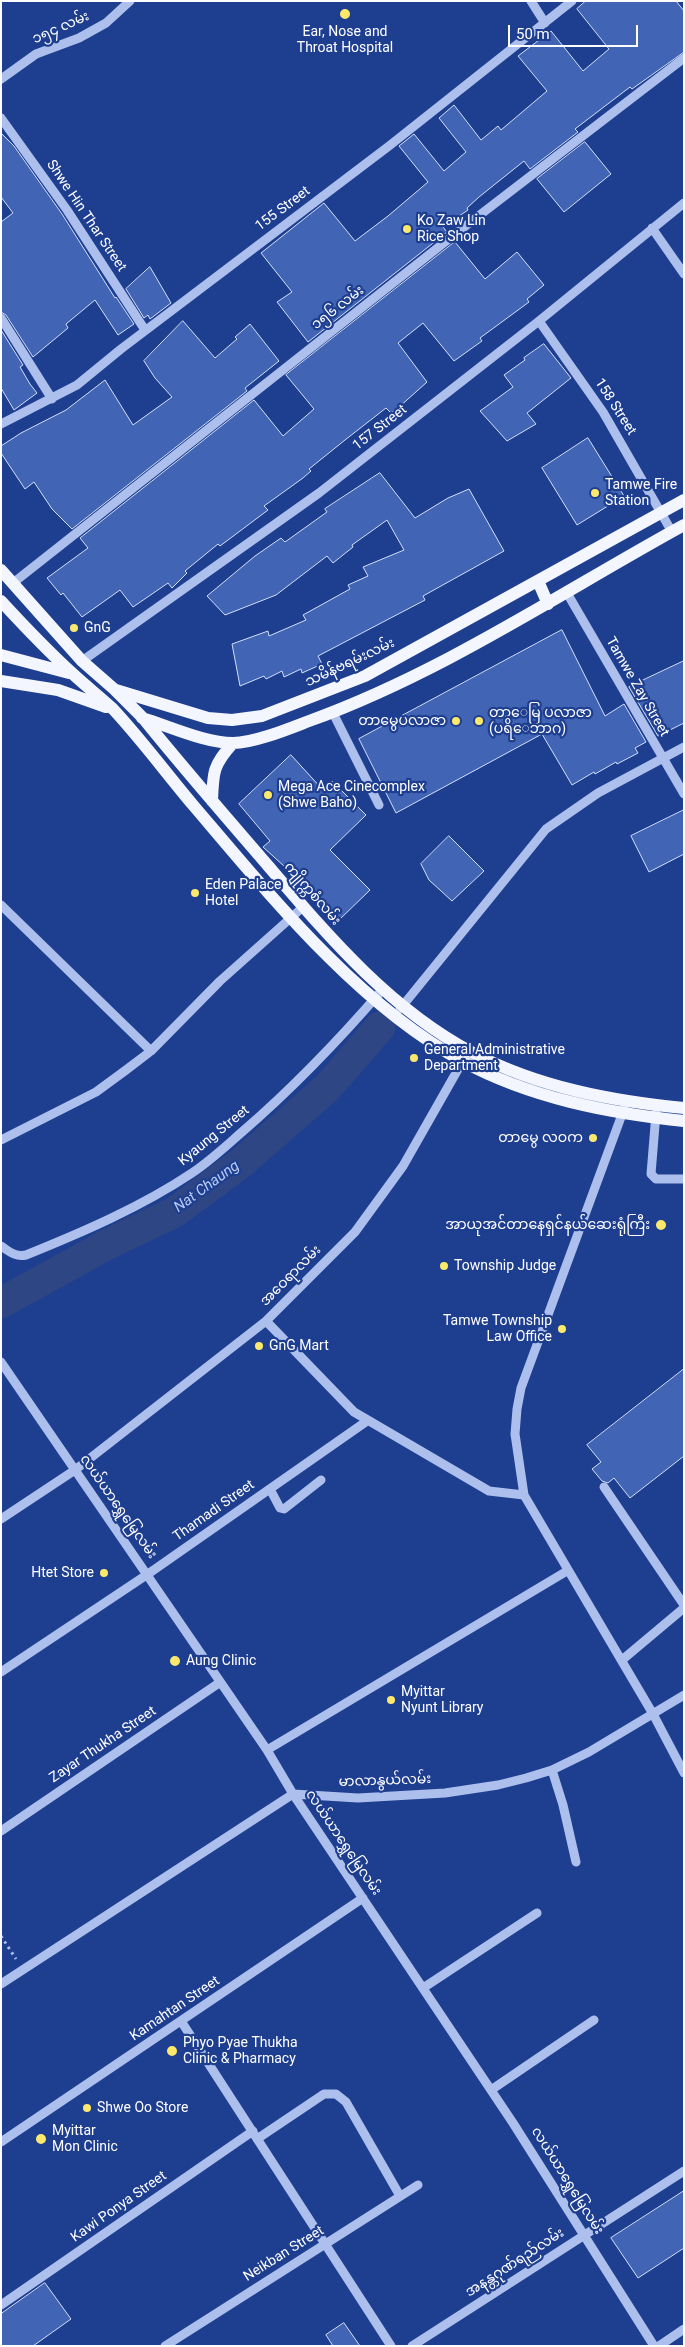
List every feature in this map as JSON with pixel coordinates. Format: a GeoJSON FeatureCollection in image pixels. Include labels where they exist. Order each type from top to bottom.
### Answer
{"type":"FeatureCollection","features":[{"type":"Feature","properties":{"kind":"main road","name":"သမိန်ဗရမ်းလမ်း"},"geometry":{"type":"LineString","coordinates":[[1,655],[72,674],[208,718],[232,720],[262,716],[365,676],[684,500]]}},
{"type":"Feature","properties":{"kind":"main road"},"geometry":{"type":"LineString","coordinates":[[1,681],[58,690],[113,710],[191,734],[233,743],[274,734],[404,682],[548,604],[684,526]]}},
{"type":"Feature","properties":{"kind":"main road"},"geometry":{"type":"LineString","coordinates":[[600,547],[612,566]]}},
{"type":"Feature","properties":{"kind":"main road","name":"ကျိုက္ကစံလမ်း"},"geometry":{"type":"LineString","coordinates":[[1,570],[82,661],[143,718],[303,907],[360,969],[383,989],[398,1011],[418,1034],[463,1062],[524,1089],[586,1106],[624,1107],[657,1105],[684,1108]]}},
{"type":"Feature","properties":{"kind":"main road"},"geometry":{"type":"LineString","coordinates":[[538,581],[548,604]]}},
{"type":"Feature","properties":{"kind":"main road","name":"ကျိုက္ကစံလမ်း"},"geometry":{"type":"LineString","coordinates":[[1,601],[72,674],[113,710],[292,917],[333,961],[374,1000],[398,1011],[468,1050],[547,1083],[590,1095],[655,1118],[684,1121]]}},
{"type":"Feature","properties":{"kind":"main road"},"geometry":{"type":"LineString","coordinates":[[212,801],[213,776],[219,758],[233,743]]}},
{"type":"Feature","properties":{"kind":"street","name":"၁၅၄ လမ်း"},"geometry":{"type":"LineString","coordinates":[[1,78],[36,54],[79,38],[106,23],[130,1]]}},
{"type":"Feature","properties":{"kind":"street"},"geometry":{"type":"LineString","coordinates":[[531,1],[545,23]]}},
{"type":"Feature","properties":{"kind":"street","name":"155 Street"},"geometry":{"type":"LineString","coordinates":[[1,424],[78,385],[145,330],[389,146],[572,1]]}},
{"type":"Feature","properties":{"kind":"street","name":"၁၅၆ လမ်း"},"geometry":{"type":"LineString","coordinates":[[12,583],[451,237],[684,58]]}},
{"type":"Feature","properties":{"kind":"street","name":"Shwe Hin Thar Street"},"geometry":{"type":"LineString","coordinates":[[1,118],[67,210],[145,330]]}},
{"type":"Feature","properties":{"kind":"street","name":"157 Street"},"geometry":{"type":"LineString","coordinates":[[82,661],[319,493],[539,321],[684,203]]}},
{"type":"Feature","properties":{"kind":"street"},"geometry":{"type":"LineString","coordinates":[[652,228],[684,274]]}},
{"type":"Feature","properties":{"kind":"street"},"geometry":{"type":"LineString","coordinates":[[1,318],[52,399]]}},
{"type":"Feature","properties":{"kind":"street","name":"158 Street"},"geometry":{"type":"LineString","coordinates":[[539,321],[604,412],[672,532]]}},
{"type":"Feature","properties":{"kind":"street","name":"Tamwe Zay Street"},"geometry":{"type":"LineString","coordinates":[[566,593],[684,794]]}},
{"type":"Feature","properties":{"kind":"street"},"geometry":{"type":"LineString","coordinates":[[333,712],[379,805]]}},
{"type":"Feature","properties":{"kind":"street"},"geometry":{"type":"LineString","coordinates":[[398,1011],[546,829],[598,793],[684,747]]}},
{"type":"Feature","properties":{"kind":"street"},"geometry":{"type":"LineString","coordinates":[[1,905],[151,1051]]}},
{"type":"Feature","properties":{"kind":"street"},"geometry":{"type":"LineString","coordinates":[[1,1140],[96,1092],[151,1051],[220,981],[303,907]]}},
{"type":"Feature","properties":{"kind":"street","name":"Kyaung Street"},"geometry":{"type":"LineString","coordinates":[[1,1246],[11,1254],[26,1255],[74,1236],[160,1193],[194,1172],[273,1106],[311,1068],[383,989]]}},
{"type":"Feature","properties":{"kind":"street","name":"အဝေရာလမ်း"},"geometry":{"type":"LineString","coordinates":[[1,1519],[75,1470],[266,1320],[355,1232],[403,1166],[463,1062],[468,1050]]}},
{"type":"Feature","properties":{"kind":"street"},"geometry":{"type":"LineString","coordinates":[[657,1105],[651,1174],[656,1179],[684,1179]]}},
{"type":"Feature","properties":{"kind":"street"},"geometry":{"type":"LineString","coordinates":[[624,1107],[521,1388],[515,1434],[524,1495],[622,1660],[684,1773]]}},
{"type":"Feature","properties":{"kind":"street"},"geometry":{"type":"LineString","coordinates":[[266,1320],[354,1412],[367,1421],[489,1491],[524,1495]]}},
{"type":"Feature","properties":{"kind":"street","name":"လယ်ယာရွှေမြေလမ်း"},"geometry":{"type":"LineString","coordinates":[[1,1362],[267,1750],[294,1794],[491,2090],[654,2346]]}},
{"type":"Feature","properties":{"kind":"street","name":"Thamadi Street"},"geometry":{"type":"LineString","coordinates":[[1,1672],[148,1574],[367,1421]]}},
{"type":"Feature","properties":{"kind":"street"},"geometry":{"type":"LineString","coordinates":[[270,1489],[280,1508],[284,1509],[322,1480]]}},
{"type":"Feature","properties":{"kind":"street"},"geometry":{"type":"LineString","coordinates":[[604,1488],[684,1606],[622,1660]]}},
{"type":"Feature","properties":{"kind":"street"},"geometry":{"type":"LineString","coordinates":[[267,1750],[568,1571]]}},
{"type":"Feature","properties":{"kind":"street","name":"Zayar Thukha Street"},"geometry":{"type":"LineString","coordinates":[[1,1831],[219,1682]]}},
{"type":"Feature","properties":{"kind":"street","name":"မာလာနွယ်လမ်း"},"geometry":{"type":"LineString","coordinates":[[294,1794],[358,1798],[445,1793],[498,1785],[552,1770],[589,1752],[684,1694]]}},
{"type":"Feature","properties":{"kind":"street"},"geometry":{"type":"LineString","coordinates":[[552,1770],[576,1862]]}},
{"type":"Feature","properties":{"kind":"street"},"geometry":{"type":"LineString","coordinates":[[1,1984],[294,1794]]}},
{"type":"Feature","properties":{"kind":"street","name":"Kamahtan Street"},"geometry":{"type":"LineString","coordinates":[[1,2142],[363,1898]]}},
{"type":"Feature","properties":{"kind":"street"},"geometry":{"type":"LineString","coordinates":[[423,1988],[537,1913]]}},
{"type":"Feature","properties":{"kind":"street"},"geometry":{"type":"LineString","coordinates":[[491,2090],[594,2020]]}},
{"type":"Feature","properties":{"kind":"street"},"geometry":{"type":"LineString","coordinates":[[181,2021],[391,2346]]}},
{"type":"Feature","properties":{"kind":"street","name":"Kawi Ponya Street"},"geometry":{"type":"LineString","coordinates":[[1,2305],[255,2135],[324,2094],[336,2094],[346,2102],[400,2196]]}},
{"type":"Feature","properties":{"kind":"street","name":"အနန္တဂုဏ်ရည်လမ်း"},"geometry":{"type":"LineString","coordinates":[[412,2346],[684,2171]]}},
{"type":"Feature","properties":{"kind":"street","name":"Neikban Street"},"geometry":{"type":"LineString","coordinates":[[165,2346],[418,2185]]}},
{"type":"Feature","properties":{"kind":"street"},"geometry":{"type":"LineString","coordinates":[[659,2346],[684,2329]]}},
{"type":"Feature","properties":{"kind":"path"},"geometry":{"type":"LineString","coordinates":[[1,1936],[23,1969]]}},
{"type":"Feature","properties":{"kind":"building"},"geometry":{"type":"Polygon","coordinates":[[[586,1],[676,1],[684,11],[684,52],[632,89],[630,87],[575,129],[578,132],[530,169],[524,161],[479,197],[467,208],[468,210],[443,227],[447,232],[308,342],[277,302],[292,292],[261,253],[324,203],[355,241],[388,216],[428,182],[399,146],[414,134],[444,171],[466,152],[439,118],[454,105],[481,140],[498,126],[501,130],[547,91],[518,56],[551,31],[583,71],[609,49],[577,9],[586,1]]]}},
{"type":"Feature","properties":{"kind":"building"},"geometry":{"type":"Polygon","coordinates":[[[1,133],[14,146],[62,214],[115,298],[134,324],[118,335],[95,300],[66,324],[68,328],[33,357],[6,315],[1,312],[1,222],[13,213],[1,197],[1,133]]]}},
{"type":"Feature","properties":{"kind":"building"},"geometry":{"type":"Polygon","coordinates":[[[585,142],[611,174],[564,212],[537,179],[585,142]]]}},
{"type":"Feature","properties":{"kind":"building"},"geometry":{"type":"Polygon","coordinates":[[[455,242],[485,279],[517,252],[544,285],[527,299],[529,302],[480,338],[482,341],[454,361],[423,323],[398,343],[427,382],[398,408],[391,413],[386,408],[309,469],[311,471],[303,478],[264,506],[268,510],[220,546],[218,544],[185,571],[187,573],[172,588],[168,583],[133,607],[120,590],[82,617],[63,593],[61,595],[47,578],[88,548],[80,538],[254,400],[283,436],[314,409],[286,375],[455,242]]]}},
{"type":"Feature","properties":{"kind":"building"},"geometry":{"type":"Polygon","coordinates":[[[150,267],[171,303],[150,319],[148,315],[144,318],[126,289],[150,267]]]}},
{"type":"Feature","properties":{"kind":"building"},"geometry":{"type":"Polygon","coordinates":[[[183,321],[215,358],[237,339],[235,337],[250,324],[279,361],[245,388],[247,391],[72,529],[52,509],[34,482],[25,489],[1,453],[1,446],[21,433],[66,410],[105,380],[133,425],[172,397],[155,378],[144,361],[183,321]]]}},
{"type":"Feature","properties":{"kind":"building"},"geometry":{"type":"Polygon","coordinates":[[[1,330],[23,365],[20,367],[37,393],[14,410],[1,388],[1,330]]]}},
{"type":"Feature","properties":{"kind":"building"},"geometry":{"type":"Polygon","coordinates":[[[544,344],[571,378],[527,413],[536,424],[507,441],[480,411],[513,387],[504,375],[544,344]]]}},
{"type":"Feature","properties":{"kind":"building"},"geometry":{"type":"Polygon","coordinates":[[[588,438],[624,496],[577,525],[542,468],[588,438]]]}},
{"type":"Feature","properties":{"kind":"building"},"geometry":{"type":"Polygon","coordinates":[[[380,473],[415,518],[448,498],[469,489],[504,551],[423,596],[425,600],[318,656],[322,664],[302,673],[301,669],[284,677],[282,671],[266,679],[264,676],[240,686],[232,644],[268,631],[269,636],[306,620],[303,615],[350,589],[348,585],[368,576],[363,567],[404,550],[387,520],[352,545],[353,547],[333,563],[327,556],[276,595],[225,615],[207,596],[255,556],[281,538],[285,542],[327,512],[325,509],[380,473]]]}},
{"type":"Feature","properties":{"kind":"building","name":"တာေမြ ပလာဇာ (ပရိေဘာဂ)"},"geometry":{"type":"Polygon","coordinates":[[[562,630],[605,716],[624,704],[646,742],[635,748],[638,753],[617,764],[616,762],[595,774],[594,772],[572,785],[542,734],[396,813],[359,739],[562,630]]]}},
{"type":"Feature","properties":{"kind":"building"},"geometry":{"type":"Polygon","coordinates":[[[684,661],[684,723],[658,736],[629,687],[684,661]]]}},
{"type":"Feature","properties":{"kind":"building"},"geometry":{"type":"Polygon","coordinates":[[[291,755],[323,790],[332,781],[366,815],[330,850],[370,890],[339,920],[303,888],[306,886],[263,847],[270,841],[239,804],[291,755]]]}},
{"type":"Feature","properties":{"kind":"building"},"geometry":{"type":"Polygon","coordinates":[[[684,810],[684,854],[649,872],[631,836],[684,810]]]}},
{"type":"Feature","properties":{"kind":"building"},"geometry":{"type":"Polygon","coordinates":[[[449,836],[484,871],[452,901],[429,880],[421,864],[449,836]]]}},
{"type":"Feature","properties":{"kind":"building"},"geometry":{"type":"Polygon","coordinates":[[[684,1369],[684,1456],[630,1498],[614,1478],[608,1483],[602,1481],[592,1469],[601,1462],[587,1445],[684,1369]]]}},
{"type":"Feature","properties":{"kind":"building"},"geometry":{"type":"Polygon","coordinates":[[[684,2191],[684,2248],[638,2278],[611,2238],[684,2191]]]}},
{"type":"Feature","properties":{"kind":"building"},"geometry":{"type":"Polygon","coordinates":[[[45,2283],[71,2319],[33,2346],[1,2346],[1,2314],[45,2283]]]}},
{"type":"Feature","properties":{"kind":"building"},"geometry":{"type":"Polygon","coordinates":[[[344,2323],[360,2346],[333,2346],[326,2335],[344,2323]]]}},
{"type":"Feature","properties":{"kind":"waterway","name":"Nat Chaung"},"geometry":{"type":"LineString","coordinates":[[1,1303],[108,1244],[175,1212],[241,1163],[327,1088],[380,1027]]}},
{"type":"Feature","properties":{"kind":"place","name":"Ear, Nose and Throat Hospital"},"geometry":{"type":"Point","coordinates":[345,14]}},
{"type":"Feature","properties":{"kind":"place","name":"Ko Zaw Lin Rice Shop"},"geometry":{"type":"Point","coordinates":[407,229]}},
{"type":"Feature","properties":{"kind":"place","name":"Tamwe Fire Station"},"geometry":{"type":"Point","coordinates":[595,493]}},
{"type":"Feature","properties":{"kind":"place","name":"GnG"},"geometry":{"type":"Point","coordinates":[74,628]}},
{"type":"Feature","properties":{"kind":"place","name":"တာမွေပလာဇာ"},"geometry":{"type":"Point","coordinates":[456,721]}},
{"type":"Feature","properties":{"kind":"place","name":"တာေမြ ပလာဇာ (ပရိေဘာဂ)"},"geometry":{"type":"Point","coordinates":[479,721]}},
{"type":"Feature","properties":{"kind":"place","name":"Mega Ace Cinecomplex (Shwe Baho)"},"geometry":{"type":"Point","coordinates":[268,795]}},
{"type":"Feature","properties":{"kind":"place","name":"Eden Palace Hotel"},"geometry":{"type":"Point","coordinates":[195,893]}},
{"type":"Feature","properties":{"kind":"place","name":"General Administrative Department"},"geometry":{"type":"Point","coordinates":[414,1058]}},
{"type":"Feature","properties":{"kind":"place","name":"တာမွေ လဝက"},"geometry":{"type":"Point","coordinates":[593,1138]}},
{"type":"Feature","properties":{"kind":"place","name":"အာယုအင်တာနေရှင်နယ်ဆေးရုံကြီး"},"geometry":{"type":"Point","coordinates":[661,1225]}},
{"type":"Feature","properties":{"kind":"place","name":"Township Judge"},"geometry":{"type":"Point","coordinates":[444,1266]}},
{"type":"Feature","properties":{"kind":"place","name":"Tamwe Township Law Office"},"geometry":{"type":"Point","coordinates":[562,1329]}},
{"type":"Feature","properties":{"kind":"place","name":"GnG Mart"},"geometry":{"type":"Point","coordinates":[259,1346]}},
{"type":"Feature","properties":{"kind":"place","name":"Htet Store"},"geometry":{"type":"Point","coordinates":[104,1573]}},
{"type":"Feature","properties":{"kind":"place","name":"Aung Clinic"},"geometry":{"type":"Point","coordinates":[175,1661]}},
{"type":"Feature","properties":{"kind":"place","name":"Myittar Nyunt Library"},"geometry":{"type":"Point","coordinates":[391,1700]}},
{"type":"Feature","properties":{"kind":"place","name":"Phyo Pyae Thukha Clinic & Pharmacy"},"geometry":{"type":"Point","coordinates":[172,2051]}},
{"type":"Feature","properties":{"kind":"place","name":"Shwe Oo Store"},"geometry":{"type":"Point","coordinates":[87,2108]}},
{"type":"Feature","properties":{"kind":"place","name":"Myittar Mon Clinic"},"geometry":{"type":"Point","coordinates":[41,2139]}}]}
